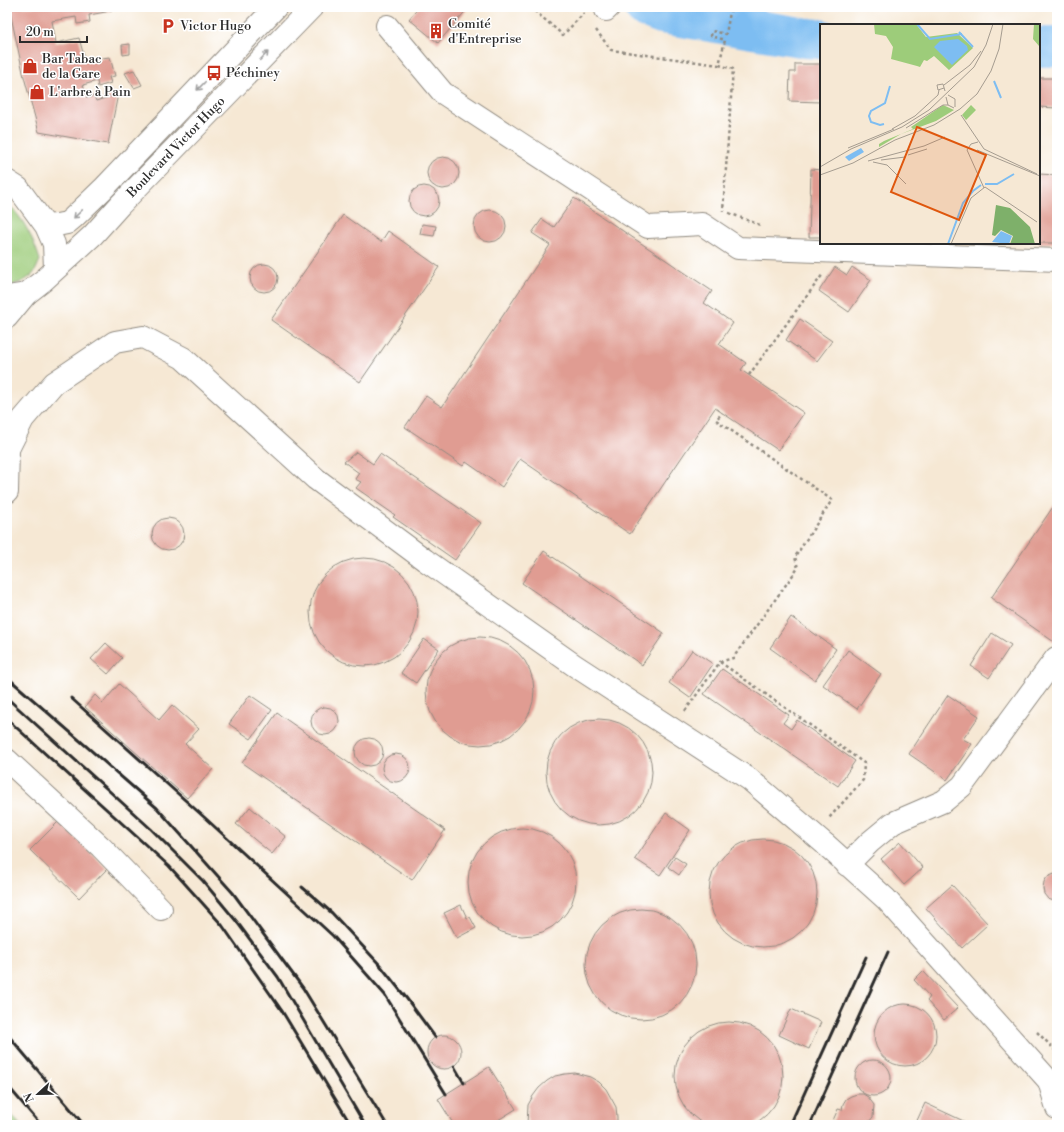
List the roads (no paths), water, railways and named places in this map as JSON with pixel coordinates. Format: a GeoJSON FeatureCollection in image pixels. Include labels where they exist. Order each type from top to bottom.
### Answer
{"type":"FeatureCollection","features":[{"type":"Feature","properties":{"kind":"main road","name":"Boulevard Victor Hugo"},"geometry":{"type":"LineString","coordinates":[[46,226],[57,225],[74,218],[104,189],[276,7]]}},
{"type":"Feature","properties":{"kind":"main road","name":"Boulevard Victor Hugo"},"geometry":{"type":"LineString","coordinates":[[7,317],[17,296],[44,280],[55,268],[93,235],[120,205],[312,7]]}},
{"type":"Feature","properties":{"kind":"main road"},"geometry":{"type":"LineString","coordinates":[[387,26],[443,92],[648,227],[702,224],[738,248],[1057,260]]}},
{"type":"Feature","properties":{"kind":"main road"},"geometry":{"type":"LineString","coordinates":[[7,181],[18,188],[46,226],[54,244],[55,268]]}},
{"type":"Feature","properties":{"kind":"main road"},"geometry":{"type":"LineString","coordinates":[[7,492],[8,449],[24,419],[54,383],[115,342],[143,338],[183,358],[316,479],[425,560],[574,665],[748,779],[825,844],[886,899],[1049,1081],[1057,1108]]}},
{"type":"Feature","properties":{"kind":"main road"},"geometry":{"type":"LineString","coordinates":[[847,865],[893,822],[944,801],[962,786],[1056,658]]}},
{"type":"Feature","properties":{"kind":"main road"},"geometry":{"type":"LineString","coordinates":[[7,760],[101,847],[161,908]]}},
{"type":"Feature","properties":{"kind":"waterway"},"geometry":{"type":"LineString","coordinates":[[644,7],[662,14],[820,39]]}},
{"type":"Feature","properties":{"kind":"waterway"},"geometry":{"type":"LineString","coordinates":[[1040,47],[1057,47]]}},
{"type":"Feature","properties":{"kind":"railway"},"geometry":{"type":"LineString","coordinates":[[7,677],[157,808],[233,893],[303,988],[387,1125]]}},
{"type":"Feature","properties":{"kind":"railway"},"geometry":{"type":"LineString","coordinates":[[7,698],[151,829],[203,881],[237,922],[278,977],[365,1125]]}},
{"type":"Feature","properties":{"kind":"railway"},"geometry":{"type":"LineString","coordinates":[[71,698],[204,817],[333,936],[385,995],[446,1094]]}},
{"type":"Feature","properties":{"kind":"railway"},"geometry":{"type":"LineString","coordinates":[[7,719],[169,866],[222,925],[282,1011],[351,1125]]}},
{"type":"Feature","properties":{"kind":"railway"},"geometry":{"type":"LineString","coordinates":[[302,887],[332,913],[380,965],[435,1037]]}},
{"type":"Feature","properties":{"kind":"railway"},"geometry":{"type":"LineString","coordinates":[[810,1125],[888,952]]}},
{"type":"Feature","properties":{"kind":"railway"},"geometry":{"type":"LineString","coordinates":[[790,1125],[866,957]]}},
{"type":"Feature","properties":{"kind":"railway"},"geometry":{"type":"LineString","coordinates":[[7,1034],[84,1125]]}},
{"type":"Feature","properties":{"kind":"railway"},"geometry":{"type":"LineString","coordinates":[[454,1066],[464,1083]]}},
{"type":"Feature","properties":{"kind":"railway"},"geometry":{"type":"LineString","coordinates":[[7,1085],[41,1125]]}},
{"type":"Feature","properties":{"kind":"place","name":"Victor Hugo"},"geometry":{"type":"Point","coordinates":[168,26]}},
{"type":"Feature","properties":{"kind":"place","name":"Comité d'Entreprise"},"geometry":{"type":"Point","coordinates":[436,31]}},
{"type":"Feature","properties":{"kind":"place","name":"Bar Tabac de la Gare"},"geometry":{"type":"Point","coordinates":[30,66]}},
{"type":"Feature","properties":{"kind":"place","name":"Péchiney"},"geometry":{"type":"Point","coordinates":[214,73]}},
{"type":"Feature","properties":{"kind":"place","name":"L'arbre à Pain"},"geometry":{"type":"Point","coordinates":[37,92]}}]}
